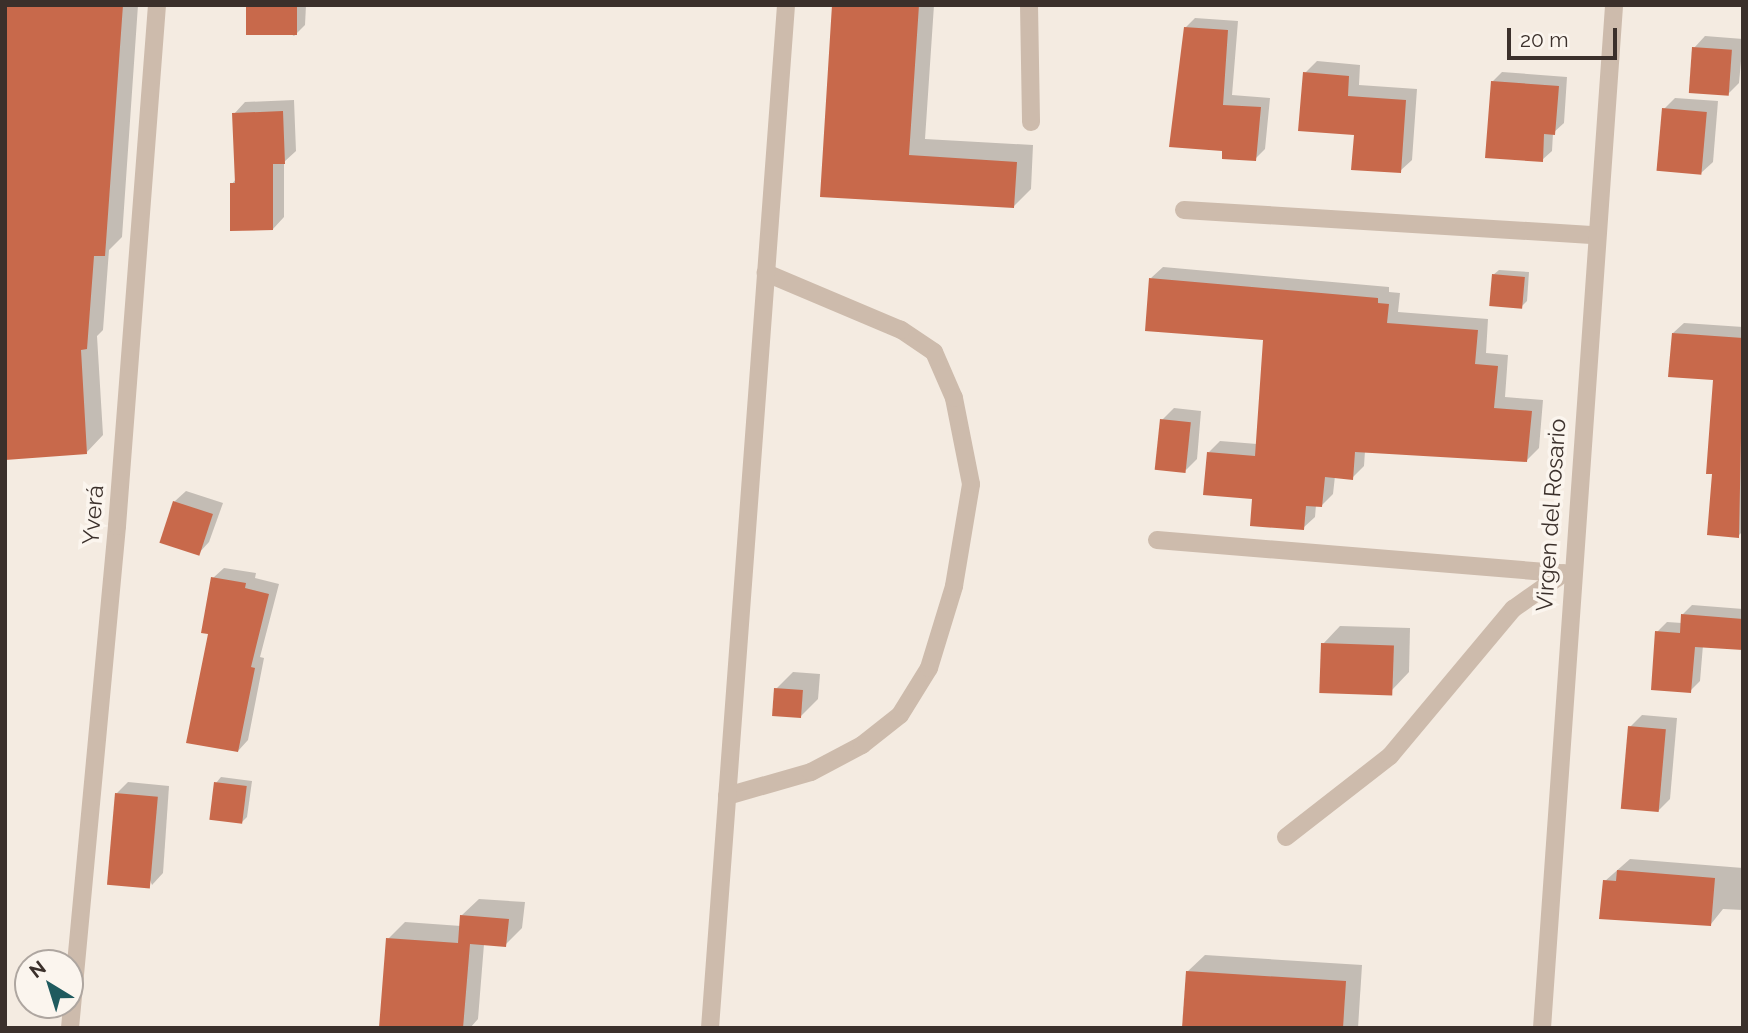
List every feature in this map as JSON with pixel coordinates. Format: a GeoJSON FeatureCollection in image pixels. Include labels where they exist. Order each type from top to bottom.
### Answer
{"type":"FeatureCollection","features":[{"type":"Feature","properties":{"kind":"street","name":"Yverá"},"geometry":{"type":"LineString","coordinates":[[70,1028],[117,527],[157,5]]}},
{"type":"Feature","properties":{"kind":"street"},"geometry":{"type":"LineString","coordinates":[[710,1028],[786,5]]}},
{"type":"Feature","properties":{"kind":"street"},"geometry":{"type":"LineString","coordinates":[[1029,5],[1031,122]]}},
{"type":"Feature","properties":{"kind":"street","name":"Virgen del Rosario"},"geometry":{"type":"LineString","coordinates":[[1542,1028],[1568,574],[1614,5]]}},
{"type":"Feature","properties":{"kind":"street"},"geometry":{"type":"LineString","coordinates":[[1184,211],[1595,235]]}},
{"type":"Feature","properties":{"kind":"street"},"geometry":{"type":"LineString","coordinates":[[727,796],[811,772],[862,745],[900,715],[933,656],[954,586],[971,484],[954,398],[934,352],[901,330],[766,273]]}},
{"type":"Feature","properties":{"kind":"street"},"geometry":{"type":"LineString","coordinates":[[1157,540],[1568,574]]}},
{"type":"Feature","properties":{"kind":"street"},"geometry":{"type":"LineString","coordinates":[[1286,837],[1390,756],[1513,609],[1568,574]]}},
{"type":"Feature","properties":{"kind":"building"},"geometry":{"type":"Polygon","coordinates":[[[5,5],[123,5],[105,256],[94,256],[87,349],[81,350],[87,454],[5,460],[5,5]]]}},
{"type":"Feature","properties":{"kind":"building"},"geometry":{"type":"Polygon","coordinates":[[[246,5],[297,5],[297,35],[246,35],[246,5]]]}},
{"type":"Feature","properties":{"kind":"building"},"geometry":{"type":"Polygon","coordinates":[[[832,5],[919,5],[909,155],[1017,162],[1014,208],[820,197],[832,5]]]}},
{"type":"Feature","properties":{"kind":"building"},"geometry":{"type":"Polygon","coordinates":[[[1184,27],[1228,30],[1223,105],[1261,107],[1256,161],[1222,159],[1222,151],[1169,147],[1184,27]]]}},
{"type":"Feature","properties":{"kind":"building"},"geometry":{"type":"Polygon","coordinates":[[[1692,47],[1732,50],[1729,96],[1689,93],[1692,47]]]}},
{"type":"Feature","properties":{"kind":"building"},"geometry":{"type":"Polygon","coordinates":[[[1303,72],[1349,76],[1348,96],[1406,100],[1401,173],[1351,170],[1354,135],[1298,131],[1303,72]]]}},
{"type":"Feature","properties":{"kind":"building"},"geometry":{"type":"Polygon","coordinates":[[[1491,81],[1559,86],[1555,135],[1544,134],[1543,162],[1485,158],[1491,81]]]}},
{"type":"Feature","properties":{"kind":"building"},"geometry":{"type":"Polygon","coordinates":[[[1662,108],[1707,112],[1701,175],[1657,171],[1662,108]]]}},
{"type":"Feature","properties":{"kind":"building"},"geometry":{"type":"Polygon","coordinates":[[[283,111],[285,164],[273,164],[273,230],[230,231],[230,183],[235,183],[232,113],[283,111]]]}},
{"type":"Feature","properties":{"kind":"building"},"geometry":{"type":"Polygon","coordinates":[[[1492,274],[1525,277],[1522,309],[1489,306],[1492,274]]]}},
{"type":"Feature","properties":{"kind":"building"},"geometry":{"type":"Polygon","coordinates":[[[1149,278],[1378,298],[1378,303],[1389,304],[1387,323],[1478,330],[1475,364],[1498,366],[1494,408],[1532,411],[1527,462],[1355,452],[1353,480],[1325,477],[1322,507],[1306,506],[1304,530],[1250,526],[1252,499],[1203,495],[1207,452],[1255,456],[1263,340],[1145,331],[1149,278]]]}},
{"type":"Feature","properties":{"kind":"building"},"geometry":{"type":"Polygon","coordinates":[[[1672,333],[1743,338],[1739,538],[1707,535],[1712,474],[1706,474],[1713,380],[1668,377],[1672,333]]]}},
{"type":"Feature","properties":{"kind":"building"},"geometry":{"type":"Polygon","coordinates":[[[1160,419],[1191,422],[1185,473],[1155,470],[1160,419]]]}},
{"type":"Feature","properties":{"kind":"building"},"geometry":{"type":"Polygon","coordinates":[[[173,501],[213,514],[199,556],[159,543],[173,501]]]}},
{"type":"Feature","properties":{"kind":"building"},"geometry":{"type":"Polygon","coordinates":[[[211,577],[246,583],[245,588],[269,594],[251,667],[255,668],[238,752],[186,743],[208,634],[201,633],[211,577]]]}},
{"type":"Feature","properties":{"kind":"building"},"geometry":{"type":"Polygon","coordinates":[[[1681,614],[1743,619],[1743,650],[1695,647],[1691,693],[1651,690],[1655,631],[1680,633],[1681,614]]]}},
{"type":"Feature","properties":{"kind":"building"},"geometry":{"type":"Polygon","coordinates":[[[1321,643],[1394,646],[1392,696],[1319,693],[1321,643]]]}},
{"type":"Feature","properties":{"kind":"building"},"geometry":{"type":"Polygon","coordinates":[[[774,688],[803,690],[801,718],[772,716],[774,688]]]}},
{"type":"Feature","properties":{"kind":"building"},"geometry":{"type":"Polygon","coordinates":[[[1628,726],[1666,729],[1659,812],[1621,809],[1628,726]]]}},
{"type":"Feature","properties":{"kind":"building"},"geometry":{"type":"Polygon","coordinates":[[[214,782],[247,786],[242,824],[209,820],[214,782]]]}},
{"type":"Feature","properties":{"kind":"building"},"geometry":{"type":"Polygon","coordinates":[[[115,793],[158,797],[150,888],[107,885],[115,793]]]}},
{"type":"Feature","properties":{"kind":"building"},"geometry":{"type":"Polygon","coordinates":[[[1617,870],[1715,878],[1711,926],[1599,919],[1603,880],[1616,881],[1617,870]]]}},
{"type":"Feature","properties":{"kind":"building"},"geometry":{"type":"Polygon","coordinates":[[[460,915],[509,919],[506,947],[470,944],[463,1028],[379,1028],[386,938],[458,943],[460,915]]]}},
{"type":"Feature","properties":{"kind":"building"},"geometry":{"type":"Polygon","coordinates":[[[1186,971],[1346,981],[1343,1028],[1182,1028],[1186,971]]]}}]}
